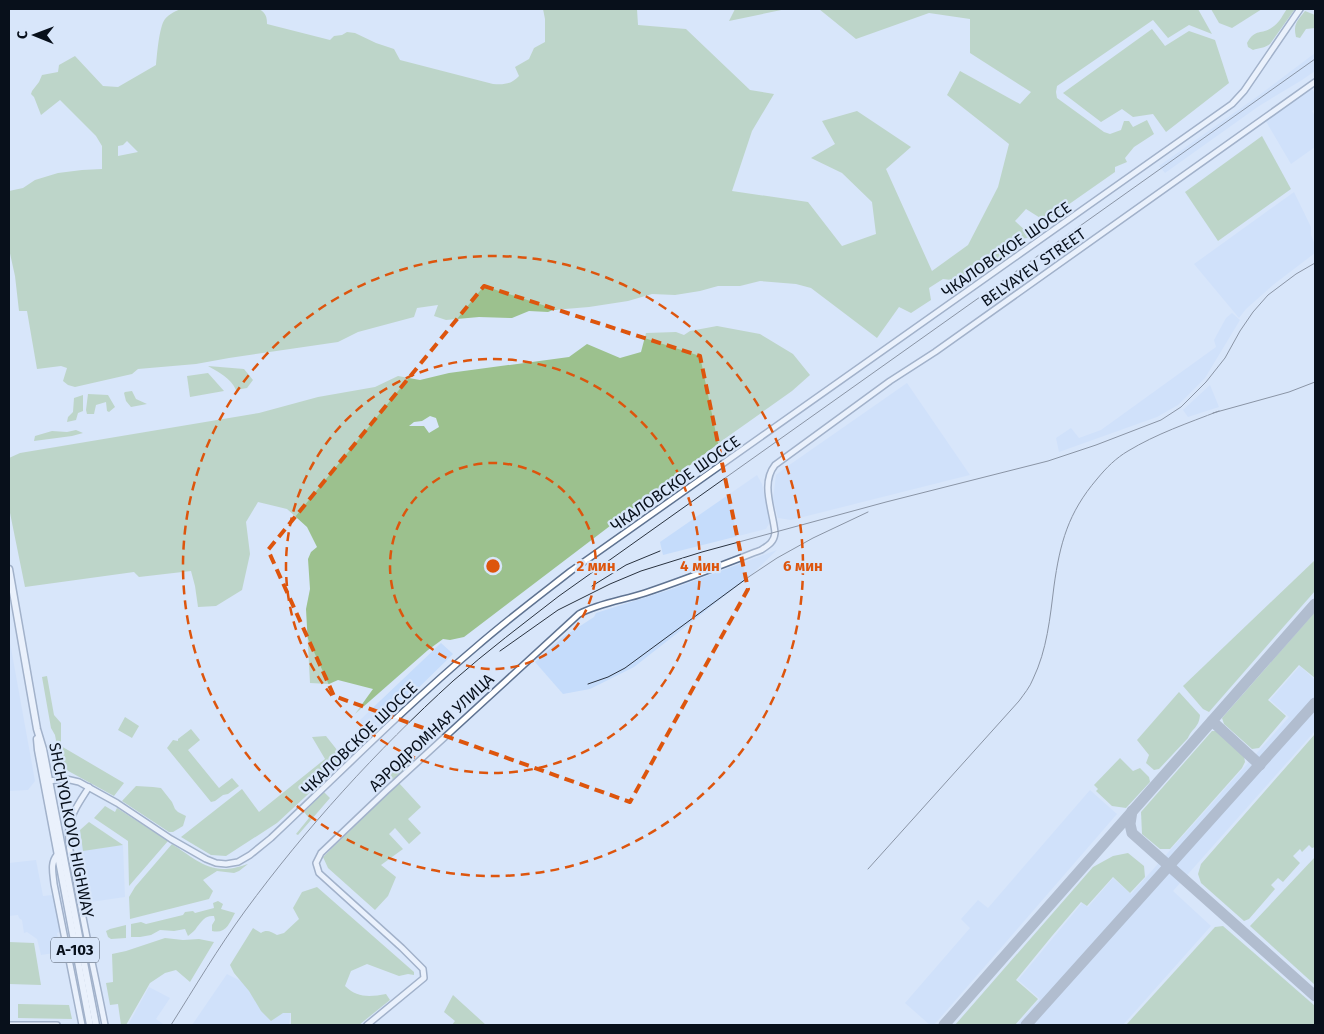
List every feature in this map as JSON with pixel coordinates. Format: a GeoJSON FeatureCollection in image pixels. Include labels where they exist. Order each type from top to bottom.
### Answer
{"type":"FeatureCollection","features":[{"type":"Feature","properties":{"kind":"main road","name":"SHCHYOLKOVO HIGHWAY"},"geometry":{"type":"LineString","coordinates":[[9,569],[11,592],[37,729],[46,766],[57,855],[87,993],[96,1025]]}},
{"type":"Feature","properties":{"kind":"main road","name":"SHCHYOLKOVO HIGHWAY"},"geometry":{"type":"LineString","coordinates":[[37,729],[38,750],[52,795],[87,993],[90,1025]]}},
{"type":"Feature","properties":{"kind":"street","name":"ЧКАЛОВСКОЕ ШОССЕ"},"geometry":{"type":"LineString","coordinates":[[47,783],[63,779],[79,782],[114,802],[172,840],[212,862],[220,864],[232,863],[244,859],[271,838],[423,693],[524,608],[579,566],[1232,104],[1244,91],[1300,9]]}},
{"type":"Feature","properties":{"kind":"street","name":"BELYAYEV STREET"},"geometry":{"type":"LineString","coordinates":[[775,529],[768,494],[768,476],[775,465],[890,381],[935,352],[1315,82]]}},
{"type":"Feature","properties":{"kind":"street","name":"АЭРОДРОМНАЯ УЛИЦА"},"geometry":{"type":"LineString","coordinates":[[367,1025],[424,978],[423,969],[400,945],[319,873],[316,863],[321,853],[386,790],[579,614],[591,608],[667,586],[761,550],[773,541],[775,529]]}},
{"type":"Feature","properties":{"kind":"street"},"geometry":{"type":"LineString","coordinates":[[46,766],[54,777],[63,779]]}},
{"type":"Feature","properties":{"kind":"street"},"geometry":{"type":"LineString","coordinates":[[52,795],[54,785],[63,779]]}},
{"type":"Feature","properties":{"kind":"street"},"geometry":{"type":"LineString","coordinates":[[79,782],[82,785],[84,795],[90,793],[114,802]]}},
{"type":"Feature","properties":{"kind":"street","name":"А-103"},"geometry":{"type":"LineString","coordinates":[[89,787],[71,819],[69,843],[105,1025]]}},
{"type":"Feature","properties":{"kind":"street","name":"А-103"},"geometry":{"type":"LineString","coordinates":[[57,855],[52,864],[54,884],[82,1025]]}},
{"type":"Feature","properties":{"kind":"street"},"geometry":{"type":"LineString","coordinates":[[9,1025],[57,1025]]}},
{"type":"Feature","properties":{"kind":"highlighted area"},"geometry":{"type":"Polygon","coordinates":[[[484,286],[700,356],[748,589],[630,802],[334,696],[268,550],[484,286]]]}},
{"type":"Feature","properties":{"kind":"shaded area"},"geometry":{"type":"Polygon","coordinates":[[[1315,53],[1315,71],[1259,106],[1165,173],[1159,166],[1258,96],[1315,53]]]}},
{"type":"Feature","properties":{"kind":"shaded area"},"geometry":{"type":"Polygon","coordinates":[[[1310,86],[1315,94],[1315,109],[1312,111],[1315,116],[1315,147],[1291,164],[1264,118],[1310,86]]]}},
{"type":"Feature","properties":{"kind":"shaded area"},"geometry":{"type":"Polygon","coordinates":[[[1294,192],[1311,227],[1315,253],[1273,285],[1246,309],[1239,318],[1194,264],[1294,192]]]}},
{"type":"Feature","properties":{"kind":"shaded area"},"geometry":{"type":"Polygon","coordinates":[[[1232,313],[1240,320],[1205,378],[1178,405],[1157,417],[1059,452],[1056,438],[1071,428],[1079,438],[1101,430],[1216,347],[1214,340],[1226,318],[1232,313]]]}},
{"type":"Feature","properties":{"kind":"shaded area"},"geometry":{"type":"Polygon","coordinates":[[[907,383],[970,475],[791,520],[778,518],[773,499],[776,475],[907,383]]]}},
{"type":"Feature","properties":{"kind":"shaded area"},"geometry":{"type":"Polygon","coordinates":[[[1210,385],[1219,407],[1188,417],[1183,410],[1210,385]]]}},
{"type":"Feature","properties":{"kind":"shaded area"},"geometry":{"type":"Polygon","coordinates":[[[757,475],[762,484],[770,522],[766,529],[663,555],[660,542],[757,475]]]}},
{"type":"Feature","properties":{"kind":"shaded area"},"geometry":{"type":"Polygon","coordinates":[[[777,550],[750,576],[634,667],[590,689],[563,694],[535,662],[563,637],[594,617],[596,613],[669,590],[777,550]]]}},
{"type":"Feature","properties":{"kind":"shaded area"},"geometry":{"type":"Polygon","coordinates":[[[9,637],[35,781],[28,790],[9,791],[9,637]]]}},
{"type":"Feature","properties":{"kind":"shaded area"},"geometry":{"type":"Polygon","coordinates":[[[441,643],[453,654],[365,740],[361,734],[364,731],[360,720],[441,643]]]}},
{"type":"Feature","properties":{"kind":"shaded area"},"geometry":{"type":"Polygon","coordinates":[[[1300,666],[1315,680],[1315,731],[1173,891],[1211,926],[1123,1025],[1017,1025],[1040,999],[1018,980],[1082,903],[1088,907],[1113,878],[1131,894],[1289,717],[1270,700],[1300,666]]]}},
{"type":"Feature","properties":{"kind":"shaded area"},"geometry":{"type":"Polygon","coordinates":[[[1090,790],[1117,814],[934,1025],[930,1025],[905,1003],[970,928],[961,919],[978,900],[988,908],[1090,790]]]}},
{"type":"Feature","properties":{"kind":"shaded area"},"geometry":{"type":"Polygon","coordinates":[[[80,830],[84,850],[123,845],[125,897],[84,903],[76,859],[78,855],[75,831],[80,830]]]}},
{"type":"Feature","properties":{"kind":"shaded area"},"geometry":{"type":"Polygon","coordinates":[[[36,860],[43,896],[53,895],[60,932],[57,933],[61,952],[41,955],[37,939],[27,932],[24,933],[22,920],[18,915],[9,916],[9,863],[36,860]]]}},
{"type":"Feature","properties":{"kind":"shaded area"},"geometry":{"type":"Polygon","coordinates":[[[227,974],[291,1010],[289,1025],[192,1025],[227,974]]]}},
{"type":"Feature","properties":{"kind":"shaded area"},"geometry":{"type":"Polygon","coordinates":[[[149,987],[170,998],[156,1019],[163,1024],[128,1025],[149,987]]]}},
{"type":"Feature","properties":{"kind":"green space"},"geometry":{"type":"Polygon","coordinates":[[[182,9],[259,9],[266,15],[267,24],[330,40],[334,36],[347,32],[355,33],[394,49],[400,60],[493,84],[501,84],[516,79],[519,76],[515,67],[529,59],[534,48],[545,42],[543,9],[637,9],[638,25],[686,29],[750,90],[774,94],[752,131],[732,191],[808,202],[842,246],[876,234],[872,202],[842,173],[811,158],[835,144],[822,121],[857,111],[911,147],[886,169],[932,271],[968,245],[998,187],[1009,144],[947,95],[960,71],[1020,104],[1031,92],[970,53],[970,19],[929,13],[856,39],[819,9],[1198,9],[1212,34],[1189,25],[1168,38],[1153,20],[1057,86],[1057,98],[1104,132],[1110,134],[1121,130],[1124,121],[1129,121],[1133,127],[1147,120],[1154,134],[1134,147],[1125,158],[1127,162],[1115,167],[1115,172],[1045,221],[1026,209],[1015,221],[1027,232],[1028,238],[1006,240],[999,257],[959,281],[943,279],[929,288],[931,300],[911,313],[899,307],[877,338],[811,288],[796,284],[760,281],[740,286],[718,286],[675,295],[652,294],[628,301],[589,307],[548,312],[529,311],[512,318],[479,317],[446,320],[434,316],[438,305],[417,308],[414,317],[358,332],[338,342],[196,364],[138,369],[132,374],[75,387],[68,385],[63,381],[67,368],[61,366],[37,369],[27,311],[19,311],[15,276],[9,249],[9,191],[23,188],[35,180],[58,173],[102,169],[102,146],[96,136],[60,100],[41,115],[31,94],[42,75],[58,72],[59,65],[75,56],[103,86],[118,87],[156,65],[163,23],[173,12],[182,9]],[[127,141],[123,145],[118,146],[118,156],[138,152],[127,141]]]}},
{"type":"Feature","properties":{"kind":"green space"},"geometry":{"type":"Polygon","coordinates":[[[735,9],[786,9],[729,21],[735,9]]]}},
{"type":"Feature","properties":{"kind":"green space"},"geometry":{"type":"Polygon","coordinates":[[[1211,9],[1262,9],[1232,28],[1219,23],[1211,9]]]}},
{"type":"Feature","properties":{"kind":"green space"},"geometry":{"type":"Polygon","coordinates":[[[1287,9],[1295,9],[1270,44],[1253,50],[1248,47],[1247,43],[1253,35],[1274,26],[1287,9]]]}},
{"type":"Feature","properties":{"kind":"green space"},"geometry":{"type":"Polygon","coordinates":[[[1305,11],[1315,15],[1315,28],[1306,29],[1300,38],[1296,37],[1296,23],[1305,11]]]}},
{"type":"Feature","properties":{"kind":"green space"},"geometry":{"type":"Polygon","coordinates":[[[1152,29],[1165,46],[1189,31],[1215,40],[1229,83],[1166,132],[1153,114],[1133,117],[1122,109],[1101,122],[1063,93],[1152,29]]]}},
{"type":"Feature","properties":{"kind":"green space"},"geometry":{"type":"Polygon","coordinates":[[[1262,136],[1291,189],[1218,241],[1185,192],[1262,136]]]}},
{"type":"Feature","properties":{"kind":"green space"},"geometry":{"type":"Polygon","coordinates":[[[717,326],[760,334],[793,354],[810,375],[792,391],[723,440],[464,637],[450,640],[443,639],[428,650],[355,714],[373,689],[338,680],[329,684],[310,683],[306,609],[310,589],[308,559],[311,552],[317,547],[307,527],[287,509],[258,502],[246,522],[250,554],[242,590],[216,606],[198,607],[191,571],[139,577],[134,572],[25,587],[9,508],[9,458],[20,453],[259,413],[318,397],[375,387],[398,376],[420,380],[449,373],[569,357],[587,344],[620,358],[641,352],[646,333],[676,332],[684,335],[690,331],[717,326]],[[430,416],[409,426],[424,426],[429,433],[439,427],[436,418],[430,416]]]}},
{"type":"Feature","properties":{"kind":"green space"},"geometry":{"type":"Polygon","coordinates":[[[208,366],[244,369],[253,380],[247,388],[236,390],[228,379],[208,366]]]}},
{"type":"Feature","properties":{"kind":"green space"},"geometry":{"type":"Polygon","coordinates":[[[208,373],[224,391],[190,397],[187,376],[208,373]]]}},
{"type":"Feature","properties":{"kind":"green space"},"geometry":{"type":"Polygon","coordinates":[[[132,391],[136,399],[147,404],[131,407],[126,401],[124,393],[132,391]]]}},
{"type":"Feature","properties":{"kind":"green space"},"geometry":{"type":"Polygon","coordinates":[[[88,394],[108,395],[115,407],[109,412],[107,411],[106,402],[96,405],[94,414],[87,414],[88,394]]]}},
{"type":"Feature","properties":{"kind":"green space"},"geometry":{"type":"Polygon","coordinates":[[[83,395],[83,411],[78,413],[76,420],[67,422],[68,417],[73,412],[74,398],[83,395]]]}},
{"type":"Feature","properties":{"kind":"green space"},"geometry":{"type":"Polygon","coordinates":[[[76,430],[83,433],[34,441],[35,436],[52,431],[67,432],[76,430]]]}},
{"type":"Feature","properties":{"kind":"green space"},"geometry":{"type":"Polygon","coordinates":[[[1315,560],[1315,591],[1209,712],[1203,709],[1183,686],[1315,560]]]}},
{"type":"Feature","properties":{"kind":"green space"},"geometry":{"type":"Polygon","coordinates":[[[1315,612],[1315,678],[1299,665],[1268,700],[1286,716],[1259,748],[1252,749],[1224,724],[1222,718],[1315,612]]]}},
{"type":"Feature","properties":{"kind":"green space"},"geometry":{"type":"Polygon","coordinates":[[[47,676],[54,715],[61,723],[61,746],[124,783],[114,796],[61,767],[55,735],[51,728],[42,677],[47,676]]]}},
{"type":"Feature","properties":{"kind":"green space"},"geometry":{"type":"Polygon","coordinates":[[[1179,692],[1200,715],[1199,719],[1188,738],[1159,769],[1154,770],[1146,763],[1149,755],[1137,740],[1179,692]]]}},
{"type":"Feature","properties":{"kind":"green space"},"geometry":{"type":"Polygon","coordinates":[[[125,717],[139,726],[132,738],[118,730],[125,717]]]}},
{"type":"Feature","properties":{"kind":"green space"},"geometry":{"type":"Polygon","coordinates":[[[191,729],[200,740],[188,750],[219,788],[232,778],[239,786],[215,801],[211,802],[167,748],[173,740],[178,741],[191,729]]]}},
{"type":"Feature","properties":{"kind":"green space"},"geometry":{"type":"Polygon","coordinates":[[[1212,731],[1216,731],[1244,756],[1245,762],[1242,768],[1170,849],[1160,849],[1142,834],[1141,812],[1212,731]]]}},
{"type":"Feature","properties":{"kind":"green space"},"geometry":{"type":"Polygon","coordinates":[[[1315,734],[1315,847],[1312,848],[1309,845],[1302,852],[1300,849],[1293,856],[1300,863],[1283,882],[1278,878],[1271,885],[1275,889],[1249,919],[1244,921],[1201,883],[1198,874],[1201,864],[1315,734]]]}},
{"type":"Feature","properties":{"kind":"green space"},"geometry":{"type":"Polygon","coordinates":[[[326,736],[345,760],[277,823],[226,856],[211,855],[181,837],[242,789],[259,812],[325,759],[312,737],[326,736]]]}},
{"type":"Feature","properties":{"kind":"green space"},"geometry":{"type":"Polygon","coordinates":[[[1120,758],[1133,771],[1140,768],[1149,777],[1150,782],[1126,808],[1112,806],[1096,791],[1098,789],[1094,785],[1120,758]]]}},
{"type":"Feature","properties":{"kind":"green space"},"geometry":{"type":"Polygon","coordinates":[[[412,759],[414,761],[402,773],[387,781],[390,772],[395,766],[412,759]]]}},
{"type":"Feature","properties":{"kind":"green space"},"geometry":{"type":"Polygon","coordinates":[[[399,783],[421,807],[408,819],[421,833],[409,844],[395,828],[389,834],[403,849],[381,865],[396,877],[388,896],[375,910],[328,868],[323,857],[399,783]]]}},
{"type":"Feature","properties":{"kind":"green space"},"geometry":{"type":"Polygon","coordinates":[[[136,786],[161,788],[175,809],[186,816],[183,826],[173,832],[169,832],[122,801],[136,786]]]}},
{"type":"Feature","properties":{"kind":"green space"},"geometry":{"type":"Polygon","coordinates":[[[324,792],[330,798],[298,835],[296,834],[309,818],[304,812],[324,792]]]}},
{"type":"Feature","properties":{"kind":"green space"},"geometry":{"type":"Polygon","coordinates":[[[105,806],[115,812],[117,808],[168,841],[129,886],[128,841],[94,818],[105,806]]]}},
{"type":"Feature","properties":{"kind":"green space"},"geometry":{"type":"Polygon","coordinates":[[[89,822],[123,845],[83,851],[80,830],[89,822]]]}},
{"type":"Feature","properties":{"kind":"green space"},"geometry":{"type":"Polygon","coordinates":[[[172,844],[197,861],[218,869],[228,869],[248,864],[234,873],[217,871],[203,880],[213,891],[209,899],[130,919],[129,897],[135,887],[172,844]]]}},
{"type":"Feature","properties":{"kind":"green space"},"geometry":{"type":"Polygon","coordinates":[[[1128,853],[1144,866],[1145,877],[1130,893],[1113,877],[1087,906],[1081,902],[1016,980],[1038,999],[1015,1025],[955,1025],[1093,867],[1113,856],[1128,853]]]}},
{"type":"Feature","properties":{"kind":"green space"},"geometry":{"type":"Polygon","coordinates":[[[1315,857],[1315,985],[1250,926],[1315,857]]]}},
{"type":"Feature","properties":{"kind":"green space"},"geometry":{"type":"Polygon","coordinates":[[[317,887],[414,972],[414,975],[399,976],[367,964],[351,971],[345,986],[354,993],[364,996],[386,994],[390,1000],[359,1025],[291,1025],[291,1013],[283,1013],[271,1021],[261,1011],[230,965],[253,928],[261,933],[267,931],[277,935],[284,933],[299,919],[293,908],[302,892],[317,887]]]}},
{"type":"Feature","properties":{"kind":"green space"},"geometry":{"type":"Polygon","coordinates":[[[218,901],[223,904],[221,909],[235,913],[224,930],[212,931],[212,925],[215,920],[214,916],[208,916],[188,936],[185,929],[174,931],[160,930],[151,935],[131,937],[131,924],[141,922],[146,924],[183,915],[185,912],[193,911],[195,913],[214,908],[213,903],[218,901]]]}},
{"type":"Feature","properties":{"kind":"green space"},"geometry":{"type":"Polygon","coordinates":[[[126,925],[126,938],[111,939],[108,937],[106,931],[126,925]]]}},
{"type":"Feature","properties":{"kind":"green space"},"geometry":{"type":"Polygon","coordinates":[[[1223,926],[1315,1006],[1315,1025],[1126,1025],[1215,927],[1223,926]]]}},
{"type":"Feature","properties":{"kind":"green space"},"geometry":{"type":"Polygon","coordinates":[[[165,938],[199,939],[214,942],[190,982],[176,970],[165,973],[150,983],[126,1025],[121,1025],[118,1004],[110,1005],[106,983],[113,982],[112,954],[165,938]]]}},
{"type":"Feature","properties":{"kind":"green space"},"geometry":{"type":"Polygon","coordinates":[[[9,942],[34,943],[41,985],[9,984],[9,942]]]}},
{"type":"Feature","properties":{"kind":"green space"},"geometry":{"type":"Polygon","coordinates":[[[453,995],[486,1025],[452,1025],[455,1021],[444,1012],[453,995]]]}},
{"type":"Feature","properties":{"kind":"green space"},"geometry":{"type":"Polygon","coordinates":[[[18,1004],[69,1005],[72,1019],[18,1018],[18,1004]]]}},
{"type":"Feature","properties":{"kind":"taxiway"},"geometry":{"type":"LineString","coordinates":[[944,1025],[1315,604]]}},
{"type":"Feature","properties":{"kind":"taxiway"},"geometry":{"type":"LineString","coordinates":[[1026,1025],[1315,703]]}},
{"type":"Feature","properties":{"kind":"taxiway"},"geometry":{"type":"LineString","coordinates":[[1212,721],[1260,765]]}},
{"type":"Feature","properties":{"kind":"taxiway"},"geometry":{"type":"LineString","coordinates":[[1132,811],[1130,824],[1132,833],[1315,996]]}},
{"type":"Feature","properties":{"kind":"railway"},"geometry":{"type":"LineString","coordinates":[[171,1025],[235,925],[292,850],[369,763],[424,708],[466,670],[559,596],[1315,59]]}},
{"type":"Feature","properties":{"kind":"railway"},"geometry":{"type":"LineString","coordinates":[[500,651],[558,610],[641,571],[702,552],[886,502],[1048,461],[1161,420],[1181,407],[1206,382],[1225,358],[1253,312],[1268,295],[1296,274],[1315,263]]}},
{"type":"Feature","properties":{"kind":"railway"},"geometry":{"type":"LineString","coordinates":[[1213,413],[1289,392],[1315,382]]}},
{"type":"Feature","properties":{"kind":"railway"},"geometry":{"type":"LineString","coordinates":[[868,869],[1019,701],[1030,685],[1038,668],[1045,645],[1056,570],[1063,542],[1072,516],[1087,492],[1108,467],[1128,451],[1161,434],[1219,411]]}},
{"type":"Feature","properties":{"kind":"railway"},"geometry":{"type":"LineString","coordinates":[[588,684],[608,677],[625,668],[777,558],[813,538],[868,512]]}},
{"type":"Feature","properties":{"kind":"railway"},"geometry":{"type":"LineString","coordinates":[[592,586],[626,565],[660,551]]}}]}
